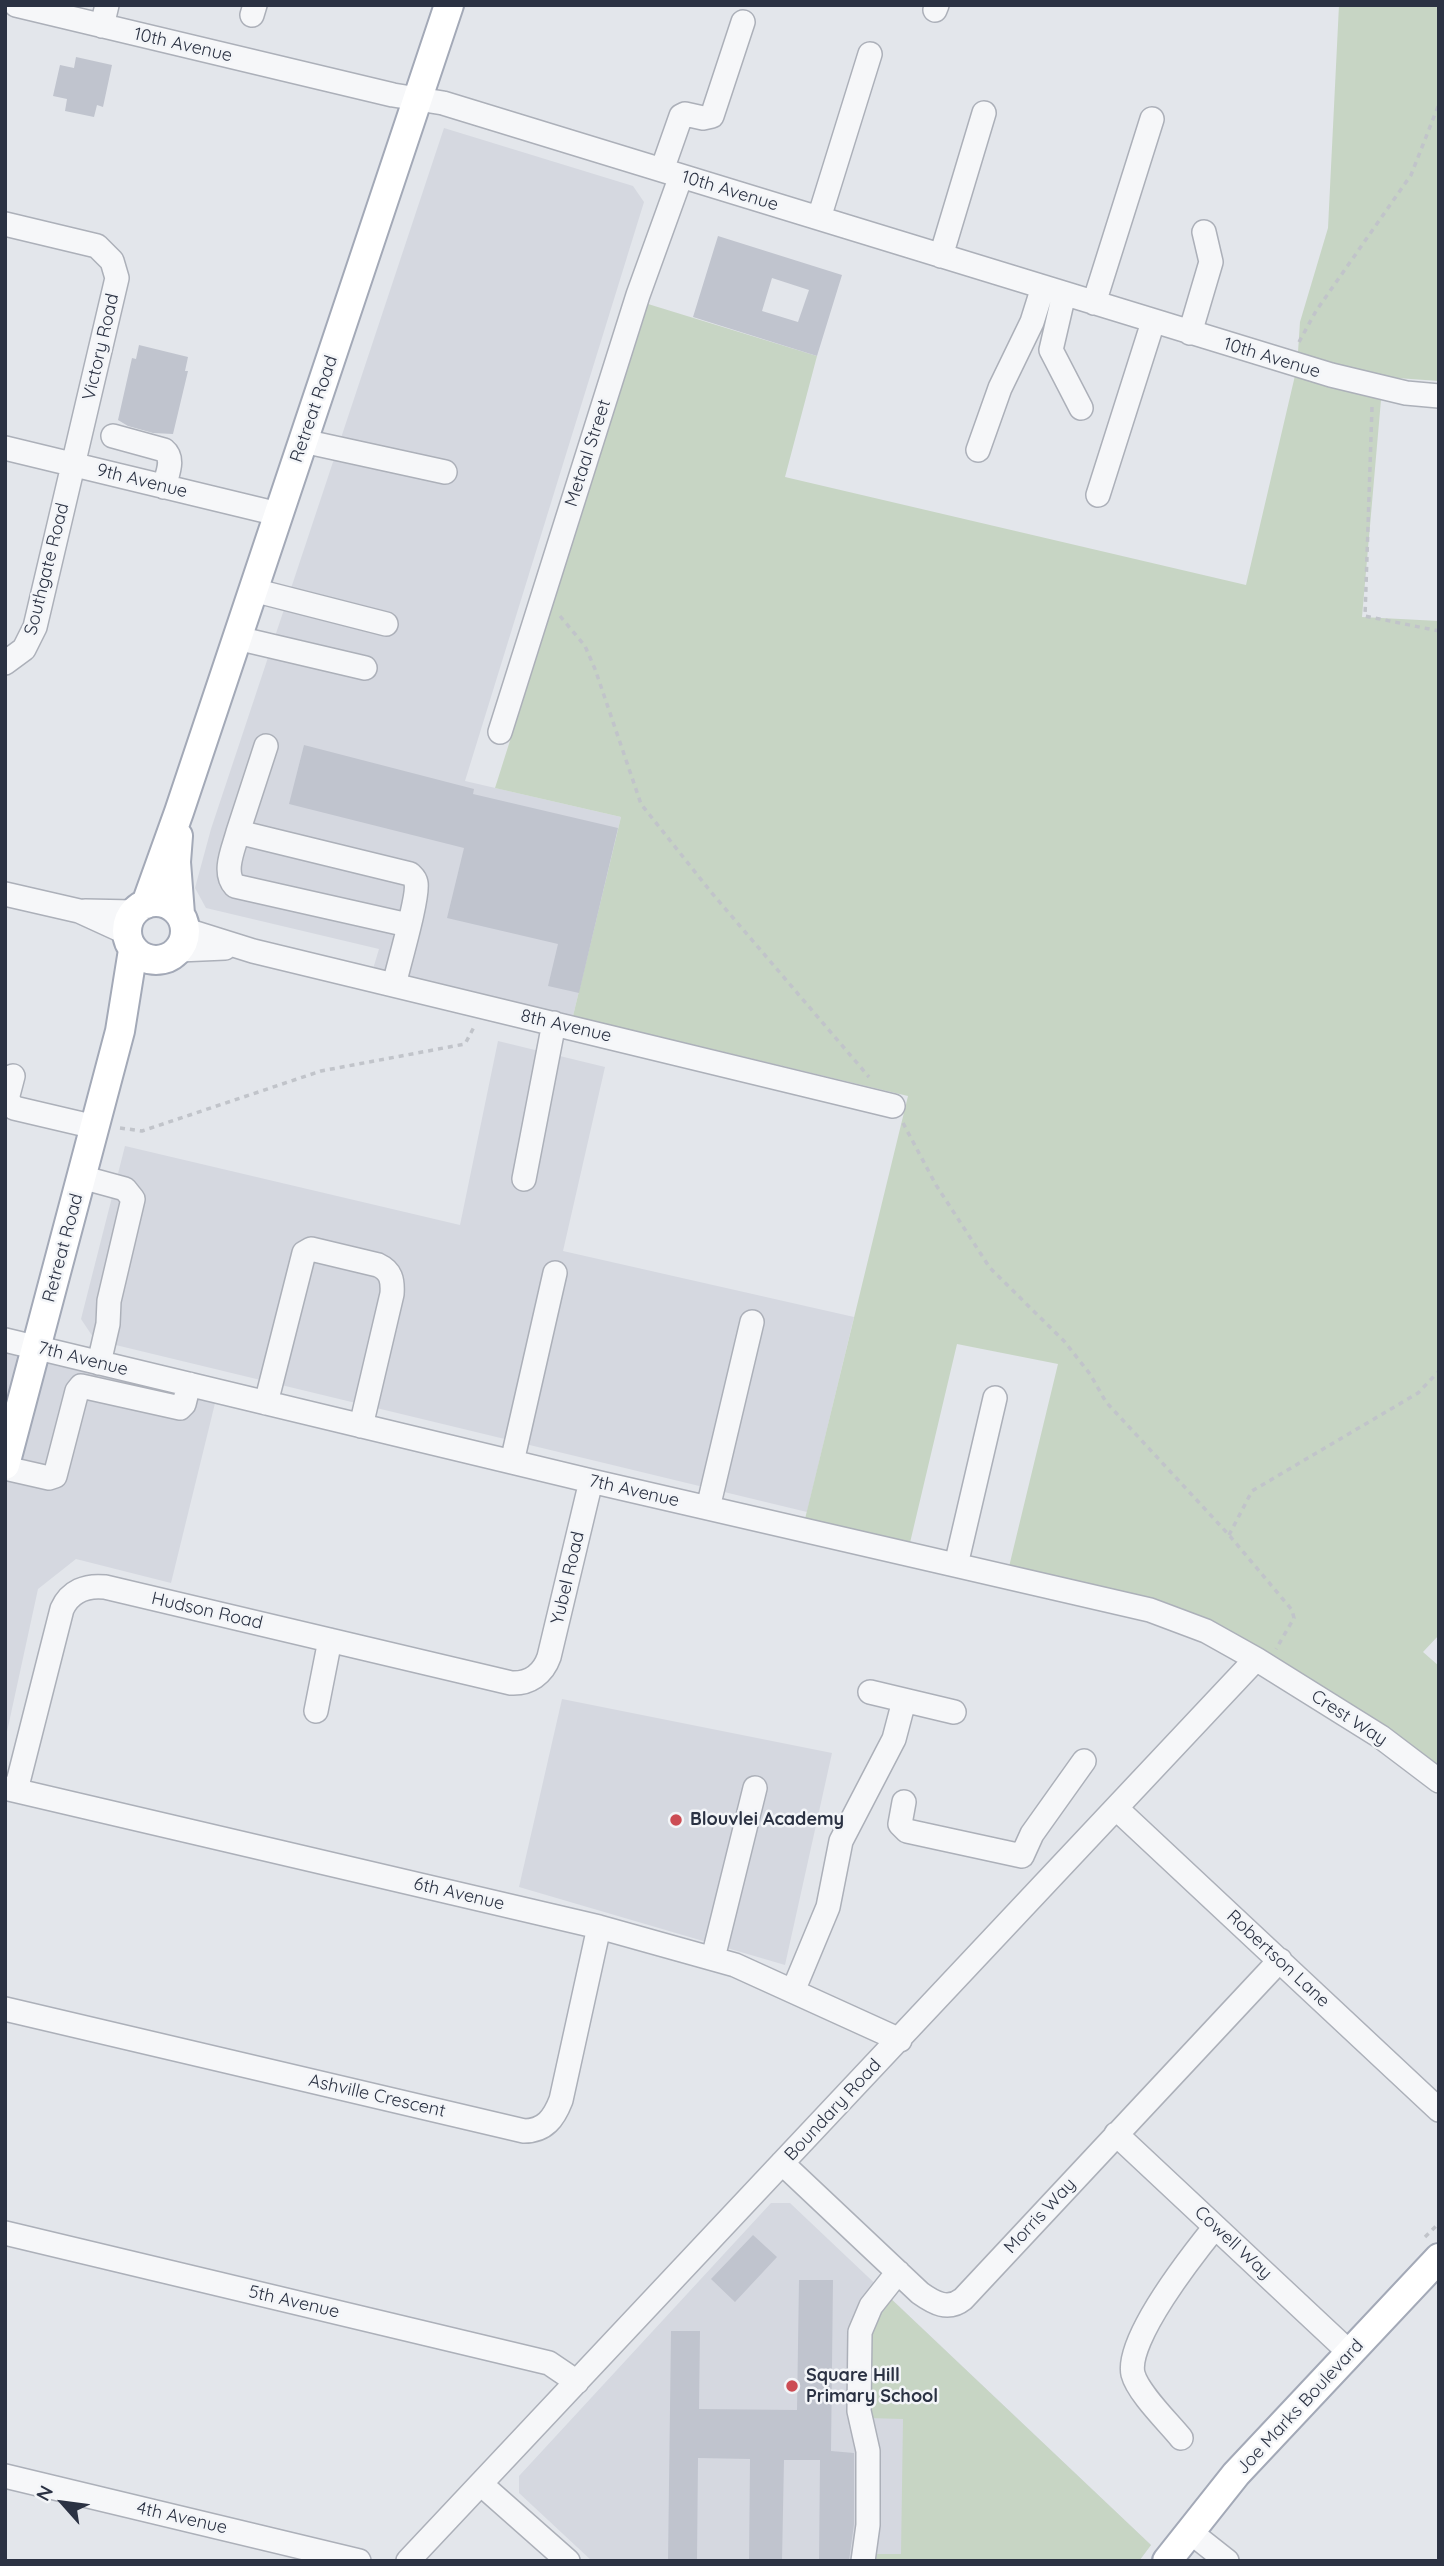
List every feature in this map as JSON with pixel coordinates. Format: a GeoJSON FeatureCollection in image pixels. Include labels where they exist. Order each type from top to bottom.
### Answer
{"type":"FeatureCollection","features":[{"type":"Feature","properties":{"kind":"main road","name":"Retreat Road"},"geometry":{"type":"LineString","coordinates":[[5,1466],[82,1177],[105,1127],[135,925],[179,812],[449,5]]}},
{"type":"Feature","properties":{"kind":"main road","name":"Retreat Road"},"geometry":{"type":"LineString","coordinates":[[120,1031],[176,938],[179,812]]}},
{"type":"Feature","properties":{"kind":"main road"},"geometry":{"type":"LineString","coordinates":[[164,903],[176,938],[143,958],[135,925],[164,903]]}},
{"type":"Feature","properties":{"kind":"main road","name":"Joe Marks Boulevard"},"geometry":{"type":"LineString","coordinates":[[1167,2561],[1236,2474],[1439,2258]]}},
{"type":"Feature","properties":{"kind":"street","name":"10th Avenue"},"geometry":{"type":"LineString","coordinates":[[16,5],[105,15],[417,99],[443,103],[1288,363],[1373,386],[1439,396]]}},
{"type":"Feature","properties":{"kind":"street","name":"Metaal Street"},"geometry":{"type":"LineString","coordinates":[[500,732],[634,308],[672,173],[681,116],[712,116],[743,22]]}},
{"type":"Feature","properties":{"kind":"street"},"geometry":{"type":"LineString","coordinates":[[819,218],[870,54]]}},
{"type":"Feature","properties":{"kind":"street"},"geometry":{"type":"LineString","coordinates":[[941,256],[984,113]]}},
{"type":"Feature","properties":{"kind":"street"},"geometry":{"type":"LineString","coordinates":[[1094,303],[1152,119]]}},
{"type":"Feature","properties":{"kind":"street","name":"Victory Road"},"geometry":{"type":"LineString","coordinates":[[5,224],[97,246],[106,252],[116,269],[116,288],[74,464]]}},
{"type":"Feature","properties":{"kind":"street"},"geometry":{"type":"LineString","coordinates":[[1190,333],[1211,262],[1204,232]]}},
{"type":"Feature","properties":{"kind":"street"},"geometry":{"type":"LineString","coordinates":[[1054,291],[1051,350],[1081,408]]}},
{"type":"Feature","properties":{"kind":"street"},"geometry":{"type":"LineString","coordinates":[[978,450],[1000,388],[1032,323],[1054,291]]}},
{"type":"Feature","properties":{"kind":"street"},"geometry":{"type":"LineString","coordinates":[[1098,495],[1153,322]]}},
{"type":"Feature","properties":{"kind":"street"},"geometry":{"type":"LineString","coordinates":[[113,436],[164,450],[169,454],[171,459],[164,487]]}},
{"type":"Feature","properties":{"kind":"street"},"geometry":{"type":"LineString","coordinates":[[303,442],[445,472]]}},
{"type":"Feature","properties":{"kind":"street","name":"9th Avenue"},"geometry":{"type":"LineString","coordinates":[[5,448],[278,514]]}},
{"type":"Feature","properties":{"kind":"street","name":"Southgate Road"},"geometry":{"type":"LineString","coordinates":[[5,663],[24,649],[31,639],[74,464]]}},
{"type":"Feature","properties":{"kind":"street"},"geometry":{"type":"LineString","coordinates":[[253,590],[386,624]]}},
{"type":"Feature","properties":{"kind":"street"},"geometry":{"type":"LineString","coordinates":[[237,638],[365,668]]}},
{"type":"Feature","properties":{"kind":"street"},"geometry":{"type":"LineString","coordinates":[[266,746],[238,832],[229,869],[230,881],[235,886],[408,925]]}},
{"type":"Feature","properties":{"kind":"street"},"geometry":{"type":"LineString","coordinates":[[238,832],[410,874],[414,878],[416,890],[394,985]]}},
{"type":"Feature","properties":{"kind":"street"},"geometry":{"type":"LineString","coordinates":[[5,894],[135,925]]}},
{"type":"Feature","properties":{"kind":"street","name":"8th Avenue"},"geometry":{"type":"LineString","coordinates":[[176,938],[238,947],[893,1106]]}},
{"type":"Feature","properties":{"kind":"street"},"geometry":{"type":"LineString","coordinates":[[524,1179],[554,1023]]}},
{"type":"Feature","properties":{"kind":"street"},"geometry":{"type":"LineString","coordinates":[[12,1076],[7,1099],[14,1108],[105,1127]]}},
{"type":"Feature","properties":{"kind":"street"},"geometry":{"type":"LineString","coordinates":[[82,1177],[125,1189],[133,1199],[109,1301],[108,1324],[99,1363]]}},
{"type":"Feature","properties":{"kind":"street"},"geometry":{"type":"LineString","coordinates":[[266,1403],[304,1252],[311,1249],[378,1265],[390,1274],[393,1282],[392,1294],[361,1426]]}},
{"type":"Feature","properties":{"kind":"street"},"geometry":{"type":"LineString","coordinates":[[512,1462],[555,1273]]}},
{"type":"Feature","properties":{"kind":"street"},"geometry":{"type":"LineString","coordinates":[[708,1507],[752,1322]]}},
{"type":"Feature","properties":{"kind":"street","name":"7th Avenue"},"geometry":{"type":"LineString","coordinates":[[5,1340],[591,1481],[1150,1610],[1206,1631],[1256,1659]]}},
{"type":"Feature","properties":{"kind":"street"},"geometry":{"type":"LineString","coordinates":[[5,1466],[49,1478],[55,1476],[77,1391],[81,1386],[180,1408],[184,1404],[189,1384]]}},
{"type":"Feature","properties":{"kind":"street"},"geometry":{"type":"LineString","coordinates":[[956,1565],[995,1398]]}},
{"type":"Feature","properties":{"kind":"street","name":"Yubel Road"},"geometry":{"type":"LineString","coordinates":[[540,1672],[549,1657],[591,1481]]}},
{"type":"Feature","properties":{"kind":"street","name":"Hudson Road"},"geometry":{"type":"LineString","coordinates":[[11,1789],[62,1609],[66,1601],[82,1589],[105,1587],[511,1683],[524,1682],[540,1672]]}},
{"type":"Feature","properties":{"kind":"street"},"geometry":{"type":"LineString","coordinates":[[316,1711],[330,1640]]}},
{"type":"Feature","properties":{"kind":"street","name":"Crest Way"},"geometry":{"type":"LineString","coordinates":[[1256,1659],[1381,1737],[1439,1781]]}},
{"type":"Feature","properties":{"kind":"street","name":"Boundary Road"},"geometry":{"type":"LineString","coordinates":[[408,2561],[1256,1659]]}},
{"type":"Feature","properties":{"kind":"street"},"geometry":{"type":"LineString","coordinates":[[870,1692],[954,1712]]}},
{"type":"Feature","properties":{"kind":"street"},"geometry":{"type":"LineString","coordinates":[[793,1991],[828,1907],[841,1841],[894,1739],[904,1700]]}},
{"type":"Feature","properties":{"kind":"street"},"geometry":{"type":"LineString","coordinates":[[1022,1856],[1031,1834],[1084,1761]]}},
{"type":"Feature","properties":{"kind":"street"},"geometry":{"type":"LineString","coordinates":[[713,1958],[755,1788]]}},
{"type":"Feature","properties":{"kind":"street","name":"6th Avenue"},"geometry":{"type":"LineString","coordinates":[[11,1789],[599,1927],[713,1958],[900,2040]]}},
{"type":"Feature","properties":{"kind":"street"},"geometry":{"type":"LineString","coordinates":[[904,1802],[900,1824],[907,1831],[1022,1856],[1048,1881]]}},
{"type":"Feature","properties":{"kind":"street","name":"Robertson Lane"},"geometry":{"type":"LineString","coordinates":[[1117,1809],[1439,2110]]}},
{"type":"Feature","properties":{"kind":"street","name":"Ashville Crescent"},"geometry":{"type":"LineString","coordinates":[[5,2009],[531,2131],[537,2130],[552,2119],[561,2100],[599,1927]]}},
{"type":"Feature","properties":{"kind":"street","name":"Morris Way"},"geometry":{"type":"LineString","coordinates":[[782,2164],[927,2298],[941,2305],[958,2302],[1280,1961]]}},
{"type":"Feature","properties":{"kind":"street","name":"Cowell Way"},"geometry":{"type":"LineString","coordinates":[[1116,2134],[1350,2353]]}},
{"type":"Feature","properties":{"kind":"street"},"geometry":{"type":"LineString","coordinates":[[1181,2438],[1138,2385],[1133,2374],[1133,2362],[1137,2346],[1170,2286],[1215,2227]]}},
{"type":"Feature","properties":{"kind":"street","name":"5th Avenue"},"geometry":{"type":"LineString","coordinates":[[5,2233],[549,2363],[577,2382]]}},
{"type":"Feature","properties":{"kind":"street"},"geometry":{"type":"LineString","coordinates":[[863,2561],[868,2525],[868,2451],[859,2411],[860,2332],[868,2311],[898,2272]]}},
{"type":"Feature","properties":{"kind":"street","name":"4th Avenue"},"geometry":{"type":"LineString","coordinates":[[5,2476],[359,2561]]}},
{"type":"Feature","properties":{"kind":"street"},"geometry":{"type":"LineString","coordinates":[[482,2485],[568,2561]]}},
{"type":"Feature","properties":{"kind":"street"},"geometry":{"type":"LineString","coordinates":[[1189,2531],[1227,2561]]}},
{"type":"Feature","properties":{"kind":"path"},"geometry":{"type":"LineString","coordinates":[[1288,363],[1316,311],[1411,175],[1439,104]]}},
{"type":"Feature","properties":{"kind":"path"},"geometry":{"type":"LineString","coordinates":[[1373,386],[1365,616],[1439,631]]}},
{"type":"Feature","properties":{"kind":"path"},"geometry":{"type":"LineString","coordinates":[[542,598],[585,646],[641,804],[711,892],[893,1106],[936,1185],[990,1268],[1051,1327],[1090,1374],[1106,1402],[1229,1535],[1294,1614],[1273,1653],[1256,1659]]}},
{"type":"Feature","properties":{"kind":"path"},"geometry":{"type":"LineString","coordinates":[[105,1127],[142,1131],[321,1071],[465,1044],[485,1006]]}},
{"type":"Feature","properties":{"kind":"path"},"geometry":{"type":"LineString","coordinates":[[1229,1535],[1252,1491],[1418,1393],[1439,1371]]}},
{"type":"Feature","properties":{"kind":"shaded area"},"geometry":{"type":"Polygon","coordinates":[[[444,128],[633,186],[644,202],[465,781],[621,817],[573,1016],[373,969],[379,949],[206,908],[195,888],[211,829],[444,128]]]}},
{"type":"Feature","properties":{"kind":"shaded area"},"geometry":{"type":"Polygon","coordinates":[[[498,1041],[605,1067],[563,1251],[854,1317],[807,1512],[95,1340],[81,1319],[125,1146],[460,1225],[498,1041]]]}},
{"type":"Feature","properties":{"kind":"shaded area"},"geometry":{"type":"Polygon","coordinates":[[[5,1340],[218,1391],[171,1583],[76,1559],[38,1589],[5,1741],[5,1340]]]}},
{"type":"Feature","properties":{"kind":"shaded area","name":"Blouvlei Academy"},"geometry":{"type":"Polygon","coordinates":[[[562,1699],[832,1753],[785,1965],[519,1887],[562,1699]]]}},
{"type":"Feature","properties":{"kind":"shaded area","name":"Square Hill Primary School"},"geometry":{"type":"Polygon","coordinates":[[[771,2203],[790,2203],[1151,2545],[1139,2561],[592,2561],[519,2493],[519,2476],[771,2203]]]}},
{"type":"Feature","properties":{"kind":"green space"},"geometry":{"type":"Polygon","coordinates":[[[1339,5],[1439,5],[1439,381],[1383,377],[1362,617],[1439,621],[1439,1635],[1423,1652],[1439,1666],[1439,1772],[1221,1634],[1008,1571],[1058,1364],[957,1344],[909,1547],[804,1523],[908,1096],[573,1016],[621,817],[495,788],[648,304],[817,356],[785,477],[1246,585],[1297,367],[1300,322],[1328,228],[1339,5]]]}},
{"type":"Feature","properties":{"kind":"green space"},"geometry":{"type":"Polygon","coordinates":[[[888,2296],[1151,2545],[1139,2561],[870,2561],[870,2554],[901,2554],[903,2419],[868,2418],[868,2335],[888,2296]]]}},
{"type":"Feature","properties":{"kind":"building"},"geometry":{"type":"Polygon","coordinates":[[[76,57],[112,65],[103,107],[97,105],[94,117],[65,111],[67,99],[53,96],[60,65],[74,68],[76,57]]]}},
{"type":"Feature","properties":{"kind":"building"},"geometry":{"type":"Polygon","coordinates":[[[718,236],[842,275],[817,356],[693,317],[718,236]],[[772,278],[762,311],[798,322],[809,290],[772,278]]]}},
{"type":"Feature","properties":{"kind":"building"},"geometry":{"type":"Polygon","coordinates":[[[139,345],[188,357],[185,371],[188,371],[173,434],[153,433],[128,426],[118,420],[132,358],[136,359],[139,345]]]}},
{"type":"Feature","properties":{"kind":"building"},"geometry":{"type":"Polygon","coordinates":[[[304,745],[474,789],[473,794],[618,828],[579,993],[548,986],[558,944],[447,918],[464,848],[289,804],[304,745]]]}},
{"type":"Feature","properties":{"kind":"building"},"geometry":{"type":"Polygon","coordinates":[[[753,2235],[777,2257],[735,2302],[711,2279],[753,2235]]]}},
{"type":"Feature","properties":{"kind":"building"},"geometry":{"type":"Polygon","coordinates":[[[799,2280],[833,2280],[831,2451],[854,2453],[854,2524],[849,2561],[819,2561],[820,2460],[784,2460],[782,2561],[749,2561],[750,2459],[698,2458],[697,2561],[668,2561],[671,2331],[700,2331],[699,2409],[797,2410],[799,2280]]]}},
{"type":"Feature","properties":{"kind":"place","name":"Blouvlei Academy"},"geometry":{"type":"Point","coordinates":[676,1820]}},
{"type":"Feature","properties":{"kind":"place","name":"Square Hill Primary School"},"geometry":{"type":"Point","coordinates":[792,2386]}}]}
